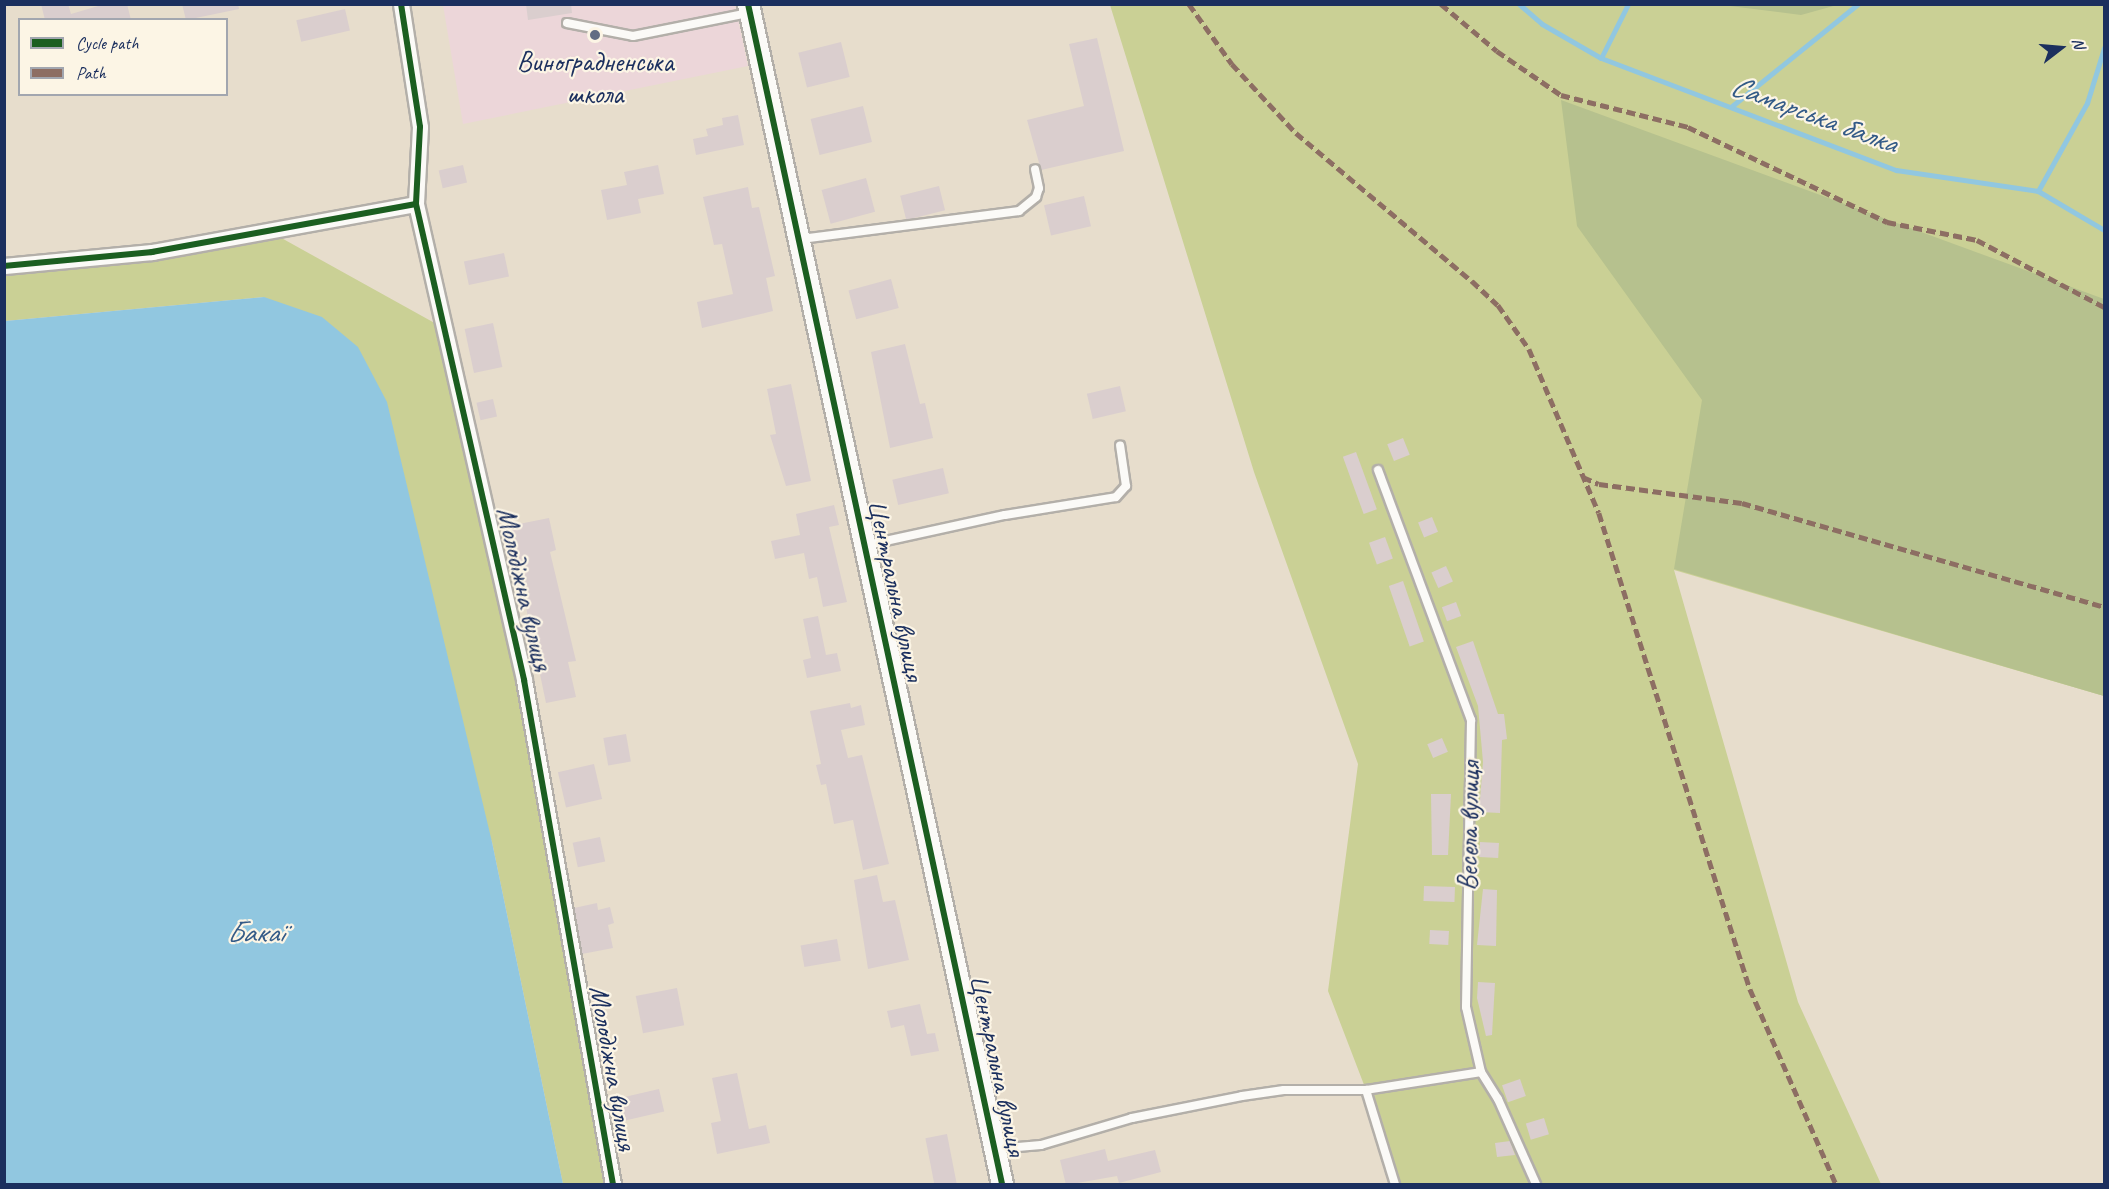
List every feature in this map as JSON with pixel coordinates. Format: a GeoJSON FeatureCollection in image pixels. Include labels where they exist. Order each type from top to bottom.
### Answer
{"type":"FeatureCollection","features":[{"type":"Feature","properties":{"kind":"street","name":"Молодіжна вулиця"},"geometry":{"type":"LineString","coordinates":[[401,4],[420,127],[416,204],[524,680],[613,1185]]}},
{"type":"Feature","properties":{"kind":"street","name":"Центральна вулиця"},"geometry":{"type":"LineString","coordinates":[[749,8],[1002,1185]]}},
{"type":"Feature","properties":{"kind":"street"},"geometry":{"type":"LineString","coordinates":[[4,266],[152,252],[416,204]]}},
{"type":"Feature","properties":{"kind":"lane"},"geometry":{"type":"LineString","coordinates":[[567,22],[633,36],[749,8]]}},
{"type":"Feature","properties":{"kind":"lane"},"geometry":{"type":"LineString","coordinates":[[799,239],[1019,211],[1029,206],[1039,188],[1035,169]]}},
{"type":"Feature","properties":{"kind":"lane"},"geometry":{"type":"LineString","coordinates":[[865,546],[1005,515],[1116,497],[1126,486],[1120,445]]}},
{"type":"Feature","properties":{"kind":"lane","name":"Весела вулиця"},"geometry":{"type":"LineString","coordinates":[[1378,470],[1472,720],[1466,1007],[1480,1072],[1498,1099],[1536,1185]]}},
{"type":"Feature","properties":{"kind":"lane"},"geometry":{"type":"LineString","coordinates":[[994,1149],[1041,1145],[1132,1118],[1242,1096],[1284,1090],[1366,1090],[1480,1072]]}},
{"type":"Feature","properties":{"kind":"lane"},"geometry":{"type":"LineString","coordinates":[[1366,1090],[1395,1185]]}},
{"type":"Feature","properties":{"kind":"shaded area","name":"Виноградненська школа"},"geometry":{"type":"Polygon","coordinates":[[[443,5],[735,5],[748,66],[463,124],[443,5]]]}},
{"type":"Feature","properties":{"kind":"green space"},"geometry":{"type":"Polygon","coordinates":[[[1110,5],[2104,5],[2104,696],[1674,570],[1798,1002],[1881,1184],[1395,1184],[1366,1090],[1328,991],[1358,764],[1254,472],[1110,5]]]}},
{"type":"Feature","properties":{"kind":"green space"},"geometry":{"type":"Polygon","coordinates":[[[1722,5],[1837,5],[1801,15],[1722,5]]]}},
{"type":"Feature","properties":{"kind":"green space"},"geometry":{"type":"Polygon","coordinates":[[[1561,100],[2104,299],[2104,696],[1674,569],[1702,400],[1577,226],[1561,100]]]}},
{"type":"Feature","properties":{"kind":"green space"},"geometry":{"type":"Polygon","coordinates":[[[267,230],[440,326],[524,680],[613,1184],[563,1184],[492,842],[264,297],[5,321],[4,266],[267,230]]]}},
{"type":"Feature","properties":{"kind":"water","name":"Бакаї"},"geometry":{"type":"Polygon","coordinates":[[[264,297],[322,317],[358,347],[387,402],[492,842],[563,1184],[5,1184],[5,321],[264,297]]]}},
{"type":"Feature","properties":{"kind":"building"},"geometry":{"type":"Polygon","coordinates":[[[41,4],[68,4],[71,14],[105,4],[127,4],[130,18],[44,18],[41,4]]]}},
{"type":"Feature","properties":{"kind":"building"},"geometry":{"type":"Polygon","coordinates":[[[182,4],[238,4],[239,9],[186,18],[182,4]]]}},
{"type":"Feature","properties":{"kind":"building"},"geometry":{"type":"Polygon","coordinates":[[[526,4],[571,4],[572,13],[528,20],[526,4]]]}},
{"type":"Feature","properties":{"kind":"building"},"geometry":{"type":"Polygon","coordinates":[[[345,9],[350,30],[301,42],[296,20],[345,9]]]}},
{"type":"Feature","properties":{"kind":"building"},"geometry":{"type":"Polygon","coordinates":[[[1097,38],[1124,151],[1041,170],[1027,120],[1084,106],[1069,44],[1097,38]]]}},
{"type":"Feature","properties":{"kind":"building"},"geometry":{"type":"Polygon","coordinates":[[[841,42],[850,77],[807,88],[798,53],[841,42]]]}},
{"type":"Feature","properties":{"kind":"building"},"geometry":{"type":"Polygon","coordinates":[[[863,106],[872,142],[820,155],[811,119],[863,106]]]}},
{"type":"Feature","properties":{"kind":"building"},"geometry":{"type":"Polygon","coordinates":[[[738,115],[744,145],[696,155],[693,139],[708,136],[706,129],[723,125],[722,118],[738,115]]]}},
{"type":"Feature","properties":{"kind":"building"},"geometry":{"type":"Polygon","coordinates":[[[463,165],[467,183],[443,188],[439,171],[463,165]]]}},
{"type":"Feature","properties":{"kind":"building"},"geometry":{"type":"Polygon","coordinates":[[[658,165],[664,194],[638,199],[641,213],[607,220],[601,190],[627,185],[624,172],[658,165]]]}},
{"type":"Feature","properties":{"kind":"building"},"geometry":{"type":"Polygon","coordinates":[[[866,178],[875,212],[831,224],[822,190],[866,178]]]}},
{"type":"Feature","properties":{"kind":"building"},"geometry":{"type":"Polygon","coordinates":[[[939,186],[945,210],[906,220],[900,196],[939,186]]]}},
{"type":"Feature","properties":{"kind":"building"},"geometry":{"type":"Polygon","coordinates":[[[748,187],[752,208],[759,207],[775,276],[766,278],[773,311],[702,328],[697,302],[733,294],[722,244],[714,245],[703,197],[748,187]]]}},
{"type":"Feature","properties":{"kind":"building"},"geometry":{"type":"Polygon","coordinates":[[[1084,196],[1091,226],[1051,235],[1044,205],[1084,196]]]}},
{"type":"Feature","properties":{"kind":"building"},"geometry":{"type":"Polygon","coordinates":[[[504,253],[509,276],[469,285],[464,262],[504,253]]]}},
{"type":"Feature","properties":{"kind":"building"},"geometry":{"type":"Polygon","coordinates":[[[891,279],[899,308],[856,319],[848,290],[891,279]]]}},
{"type":"Feature","properties":{"kind":"building"},"geometry":{"type":"Polygon","coordinates":[[[493,323],[502,367],[474,373],[465,329],[493,323]]]}},
{"type":"Feature","properties":{"kind":"building"},"geometry":{"type":"Polygon","coordinates":[[[905,344],[920,404],[925,403],[933,438],[890,448],[871,352],[905,344]]]}},
{"type":"Feature","properties":{"kind":"building"},"geometry":{"type":"Polygon","coordinates":[[[791,384],[811,481],[786,486],[770,435],[776,434],[767,389],[791,384]]]}},
{"type":"Feature","properties":{"kind":"building"},"geometry":{"type":"Polygon","coordinates":[[[1120,386],[1126,411],[1093,419],[1087,394],[1120,386]]]}},
{"type":"Feature","properties":{"kind":"building"},"geometry":{"type":"Polygon","coordinates":[[[493,399],[497,417],[480,420],[476,403],[493,399]]]}},
{"type":"Feature","properties":{"kind":"building"},"geometry":{"type":"Polygon","coordinates":[[[1403,438],[1410,455],[1394,461],[1387,444],[1403,438]]]}},
{"type":"Feature","properties":{"kind":"building"},"geometry":{"type":"Polygon","coordinates":[[[1356,452],[1377,509],[1364,514],[1343,457],[1356,452]]]}},
{"type":"Feature","properties":{"kind":"building"},"geometry":{"type":"Polygon","coordinates":[[[943,468],[949,493],[898,505],[892,480],[943,468]]]}},
{"type":"Feature","properties":{"kind":"building"},"geometry":{"type":"Polygon","coordinates":[[[834,505],[839,525],[829,527],[847,602],[823,607],[817,577],[809,579],[804,553],[775,559],[771,541],[800,535],[796,514],[834,505]]]}},
{"type":"Feature","properties":{"kind":"building"},"geometry":{"type":"Polygon","coordinates":[[[1432,517],[1438,532],[1424,537],[1418,523],[1432,517]]]}},
{"type":"Feature","properties":{"kind":"building"},"geometry":{"type":"Polygon","coordinates":[[[549,518],[556,550],[550,552],[576,661],[568,662],[576,697],[546,703],[509,526],[549,518]]]}},
{"type":"Feature","properties":{"kind":"building"},"geometry":{"type":"Polygon","coordinates":[[[1385,537],[1393,559],[1377,564],[1369,543],[1385,537]]]}},
{"type":"Feature","properties":{"kind":"building"},"geometry":{"type":"Polygon","coordinates":[[[1446,566],[1453,582],[1438,588],[1431,573],[1446,566]]]}},
{"type":"Feature","properties":{"kind":"building"},"geometry":{"type":"Polygon","coordinates":[[[1403,581],[1424,642],[1410,646],[1389,586],[1403,581]]]}},
{"type":"Feature","properties":{"kind":"building"},"geometry":{"type":"Polygon","coordinates":[[[1456,602],[1461,616],[1447,621],[1442,607],[1456,602]]]}},
{"type":"Feature","properties":{"kind":"building"},"geometry":{"type":"Polygon","coordinates":[[[818,616],[826,655],[837,653],[841,671],[807,678],[803,660],[811,658],[803,619],[818,616]]]}},
{"type":"Feature","properties":{"kind":"building"},"geometry":{"type":"Polygon","coordinates":[[[1473,641],[1498,714],[1504,714],[1507,739],[1502,740],[1500,813],[1479,812],[1483,762],[1478,706],[1456,647],[1473,641]]]}},
{"type":"Feature","properties":{"kind":"building"},"geometry":{"type":"Polygon","coordinates":[[[850,703],[851,708],[861,705],[865,725],[841,730],[848,758],[862,755],[889,864],[863,870],[853,820],[834,824],[826,784],[821,785],[816,765],[821,764],[810,711],[850,703]]]}},
{"type":"Feature","properties":{"kind":"building"},"geometry":{"type":"Polygon","coordinates":[[[626,734],[631,762],[608,766],[603,738],[626,734]]]}},
{"type":"Feature","properties":{"kind":"building"},"geometry":{"type":"Polygon","coordinates":[[[1442,738],[1448,752],[1433,758],[1427,744],[1442,738]]]}},
{"type":"Feature","properties":{"kind":"building"},"geometry":{"type":"Polygon","coordinates":[[[594,764],[602,799],[566,807],[558,772],[594,764]]]}},
{"type":"Feature","properties":{"kind":"building"},"geometry":{"type":"Polygon","coordinates":[[[1431,794],[1451,794],[1448,855],[1432,855],[1431,794]]]}},
{"type":"Feature","properties":{"kind":"building"},"geometry":{"type":"Polygon","coordinates":[[[600,837],[605,861],[578,867],[573,843],[600,837]]]}},
{"type":"Feature","properties":{"kind":"building"},"geometry":{"type":"Polygon","coordinates":[[[1480,842],[1499,843],[1498,858],[1479,857],[1480,842]]]}},
{"type":"Feature","properties":{"kind":"building"},"geometry":{"type":"Polygon","coordinates":[[[877,875],[883,902],[895,900],[909,960],[868,969],[854,880],[877,875]]]}},
{"type":"Feature","properties":{"kind":"building"},"geometry":{"type":"Polygon","coordinates":[[[1424,886],[1455,887],[1454,902],[1423,901],[1424,886]]]}},
{"type":"Feature","properties":{"kind":"building"},"geometry":{"type":"Polygon","coordinates":[[[1483,889],[1497,890],[1496,946],[1477,945],[1483,889]]]}},
{"type":"Feature","properties":{"kind":"building"},"geometry":{"type":"Polygon","coordinates":[[[597,903],[598,910],[610,907],[614,923],[608,925],[613,948],[582,954],[574,908],[597,903]]]}},
{"type":"Feature","properties":{"kind":"building"},"geometry":{"type":"Polygon","coordinates":[[[1430,930],[1449,931],[1448,945],[1429,944],[1430,930]]]}},
{"type":"Feature","properties":{"kind":"building"},"geometry":{"type":"Polygon","coordinates":[[[837,939],[841,961],[804,967],[801,945],[837,939]]]}},
{"type":"Feature","properties":{"kind":"building"},"geometry":{"type":"Polygon","coordinates":[[[1478,982],[1495,983],[1492,1035],[1486,1036],[1477,998],[1478,982]]]}},
{"type":"Feature","properties":{"kind":"building"},"geometry":{"type":"Polygon","coordinates":[[[677,988],[684,1025],[643,1033],[636,996],[677,988]]]}},
{"type":"Feature","properties":{"kind":"building"},"geometry":{"type":"Polygon","coordinates":[[[920,1004],[927,1034],[935,1033],[939,1051],[911,1056],[904,1025],[891,1028],[887,1011],[920,1004]]]}},
{"type":"Feature","properties":{"kind":"building"},"geometry":{"type":"Polygon","coordinates":[[[737,1073],[749,1129],[766,1125],[770,1143],[717,1154],[711,1123],[721,1121],[712,1078],[737,1073]]]}},
{"type":"Feature","properties":{"kind":"building"},"geometry":{"type":"Polygon","coordinates":[[[1520,1079],[1526,1096],[1508,1102],[1502,1085],[1520,1079]]]}},
{"type":"Feature","properties":{"kind":"building"},"geometry":{"type":"Polygon","coordinates":[[[659,1089],[664,1111],[624,1121],[619,1098],[659,1089]]]}},
{"type":"Feature","properties":{"kind":"building"},"geometry":{"type":"Polygon","coordinates":[[[1544,1118],[1549,1134],[1531,1140],[1526,1124],[1544,1118]]]}},
{"type":"Feature","properties":{"kind":"building"},"geometry":{"type":"Polygon","coordinates":[[[947,1134],[957,1184],[934,1184],[925,1138],[947,1134]]]}},
{"type":"Feature","properties":{"kind":"building"},"geometry":{"type":"Polygon","coordinates":[[[1510,1141],[1515,1155],[1497,1157],[1495,1143],[1510,1141]]]}},
{"type":"Feature","properties":{"kind":"building"},"geometry":{"type":"Polygon","coordinates":[[[1105,1149],[1108,1161],[1155,1150],[1161,1172],[1119,1183],[1117,1176],[1066,1185],[1060,1160],[1105,1149]]]}},
{"type":"Feature","properties":{"kind":"waterway","name":"Самарська балка"},"geometry":{"type":"LineString","coordinates":[[1519,4],[1542,24],[1601,58],[1896,170],[2038,191],[2104,230]]}},
{"type":"Feature","properties":{"kind":"waterway"},"geometry":{"type":"LineString","coordinates":[[1601,58],[1628,4]]}},
{"type":"Feature","properties":{"kind":"waterway"},"geometry":{"type":"LineString","coordinates":[[1732,106],[1858,4]]}},
{"type":"Feature","properties":{"kind":"waterway"},"geometry":{"type":"LineString","coordinates":[[2038,191],[2087,103],[2104,48]]}},
{"type":"Feature","properties":{"kind":"marked path"},"geometry":{"type":"LineString","coordinates":[[1189,4],[1232,64],[1296,133],[1498,305],[1529,349],[1599,513],[1750,989],[1836,1184]]}},
{"type":"Feature","properties":{"kind":"marked path"},"geometry":{"type":"LineString","coordinates":[[1441,4],[1497,51],[1561,95],[1688,127],[1887,222],[1977,240],[2104,307]]}},
{"type":"Feature","properties":{"kind":"marked path"},"geometry":{"type":"LineString","coordinates":[[1583,477],[1599,484],[1742,503],[2104,607]]}},
{"type":"Feature","properties":{"kind":"cycle path"},"geometry":{"type":"LineString","coordinates":[[401,4],[420,127],[416,204],[524,680],[613,1184]]}},
{"type":"Feature","properties":{"kind":"cycle path"},"geometry":{"type":"LineString","coordinates":[[748,4],[1002,1184]]}},
{"type":"Feature","properties":{"kind":"cycle path"},"geometry":{"type":"LineString","coordinates":[[4,266],[152,252],[416,204]]}},
{"type":"Feature","properties":{"kind":"place","name":"Виноградненська школа"},"geometry":{"type":"Point","coordinates":[595,35]}}]}
